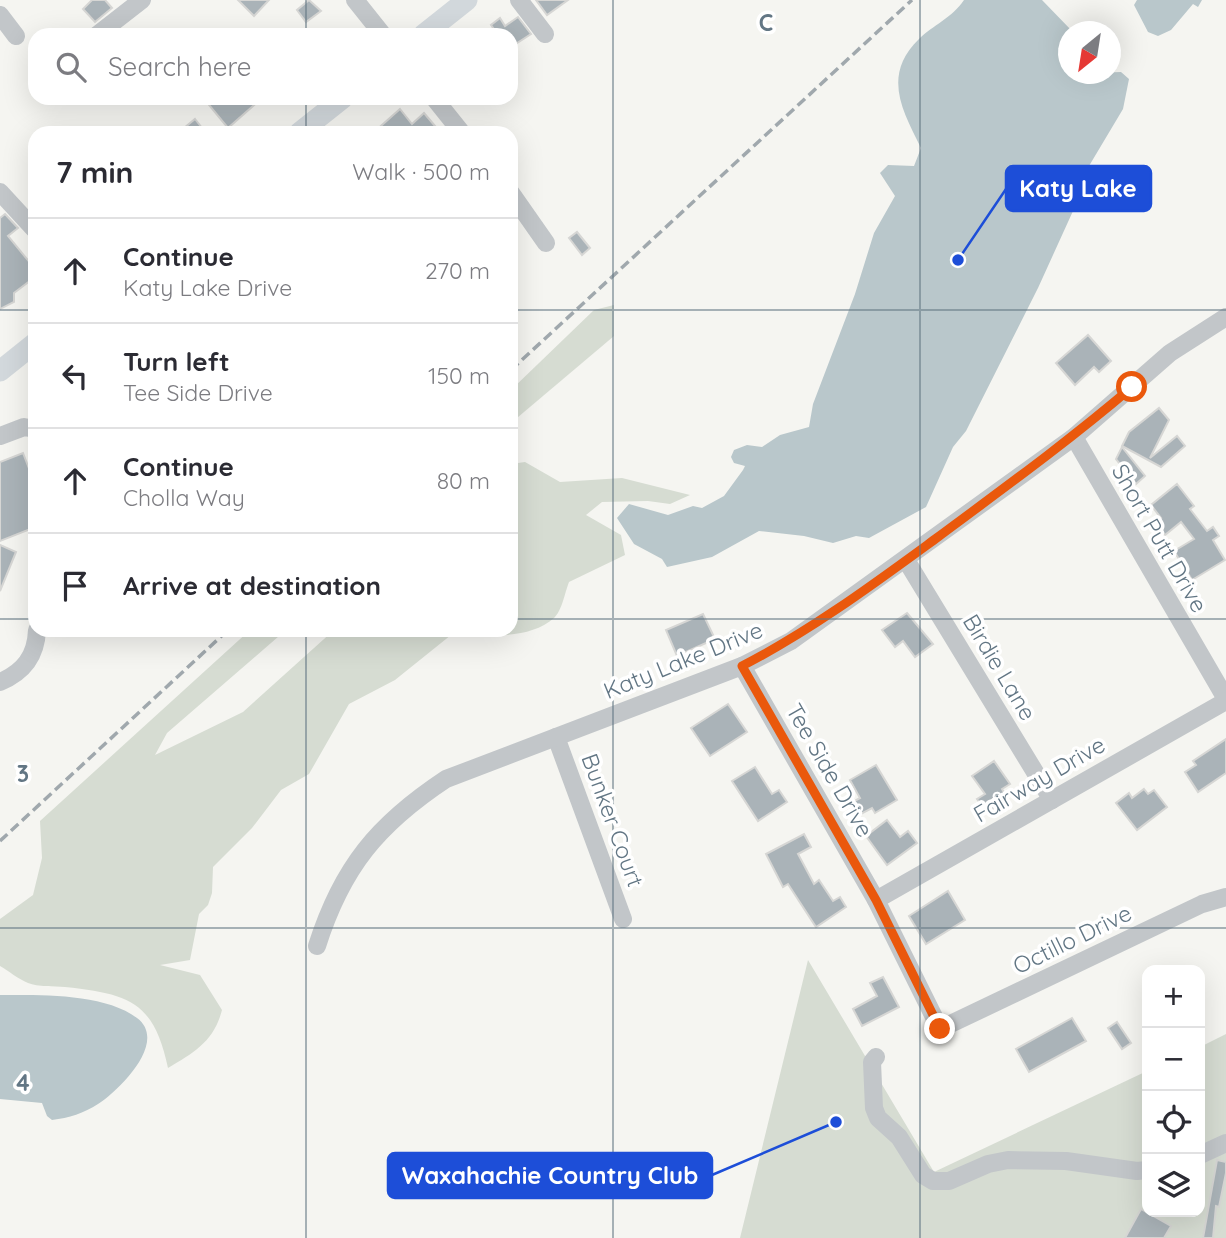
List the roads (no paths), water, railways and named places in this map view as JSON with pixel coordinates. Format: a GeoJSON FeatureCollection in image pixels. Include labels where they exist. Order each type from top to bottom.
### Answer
{"type":"FeatureCollection","features":[{"type":"Feature","properties":{"kind":"main road"},"geometry":{"type":"LineString","coordinates":[[432,28],[467,0]]}},
{"type":"Feature","properties":{"kind":"main road"},"geometry":{"type":"LineString","coordinates":[[308,126],[334,105]]}},
{"type":"Feature","properties":{"kind":"main road"},"geometry":{"type":"LineString","coordinates":[[0,371],[28,349]]}},
{"type":"Feature","properties":{"kind":"street"},"geometry":{"type":"LineString","coordinates":[[106,28],[142,0]]}},
{"type":"Feature","properties":{"kind":"street"},"geometry":{"type":"LineString","coordinates":[[355,0],[377,28]]}},
{"type":"Feature","properties":{"kind":"street"},"geometry":{"type":"LineString","coordinates":[[519,0],[545,34]]}},
{"type":"Feature","properties":{"kind":"street"},"geometry":{"type":"LineString","coordinates":[[0,15],[16,36]]}},
{"type":"Feature","properties":{"kind":"street"},"geometry":{"type":"LineString","coordinates":[[440,105],[456,126]]}},
{"type":"Feature","properties":{"kind":"street"},"geometry":{"type":"LineString","coordinates":[[0,192],[28,222]]}},
{"type":"Feature","properties":{"kind":"street"},"geometry":{"type":"LineString","coordinates":[[518,203],[546,243]]}},
{"type":"Feature","properties":{"kind":"street","name":"Katy Lake Drive"},"geometry":{"type":"LineString","coordinates":[[317,946],[329,908],[345,878],[372,840],[407,805],[446,779],[742,666],[791,641],[1074,437],[1170,353],[1226,317]]}},
{"type":"Feature","properties":{"kind":"street"},"geometry":{"type":"LineString","coordinates":[[0,436],[28,428]]}},
{"type":"Feature","properties":{"kind":"street","name":"Short Putt Drive"},"geometry":{"type":"LineString","coordinates":[[1074,437],[1226,700]]}},
{"type":"Feature","properties":{"kind":"street","name":"Birdie Lane"},"geometry":{"type":"LineString","coordinates":[[906,560],[1052,800]]}},
{"type":"Feature","properties":{"kind":"street"},"geometry":{"type":"LineString","coordinates":[[0,682],[16,675],[28,662],[36,637]]}},
{"type":"Feature","properties":{"kind":"street","name":"Tee Side Drive"},"geometry":{"type":"LineString","coordinates":[[742,666],[876,900],[940,1029]]}},
{"type":"Feature","properties":{"kind":"street","name":"Fairway Drive"},"geometry":{"type":"LineString","coordinates":[[876,900],[1226,700]]}},
{"type":"Feature","properties":{"kind":"street","name":"Bunker Court"},"geometry":{"type":"LineString","coordinates":[[556,737],[623,919]]}},
{"type":"Feature","properties":{"kind":"street","name":"Octillo Drive"},"geometry":{"type":"LineString","coordinates":[[940,1029],[1202,904],[1226,897]]}},
{"type":"Feature","properties":{"kind":"street"},"geometry":{"type":"LineString","coordinates":[[876,1057],[872,1062],[872,1079],[878,1118],[899,1137],[923,1175],[933,1181],[949,1181],[988,1164],[1008,1160],[1066,1161],[1142,1170]]}},
{"type":"Feature","properties":{"kind":"street"},"geometry":{"type":"LineString","coordinates":[[1202,1154],[1226,1143]]}},
{"type":"Feature","properties":{"kind":"railway"},"geometry":{"type":"LineString","coordinates":[[518,364],[912,0]]}},
{"type":"Feature","properties":{"kind":"railway"},"geometry":{"type":"LineString","coordinates":[[0,841],[220,637]]}},
{"type":"Feature","properties":{"kind":"place","name":"Katy Lake"},"geometry":{"type":"Point","coordinates":[958,260]}},
{"type":"Feature","properties":{"kind":"place","name":"Waxahachie Country Club"},"geometry":{"type":"Point","coordinates":[836,1122]}}]}
